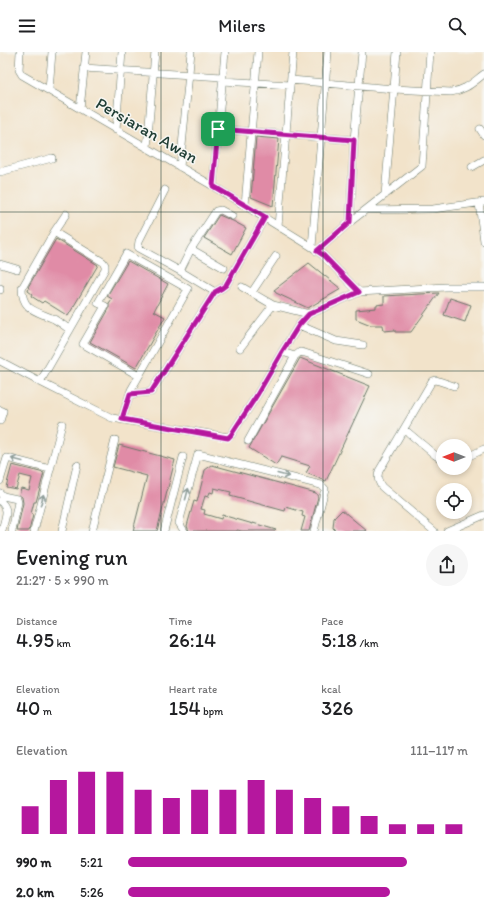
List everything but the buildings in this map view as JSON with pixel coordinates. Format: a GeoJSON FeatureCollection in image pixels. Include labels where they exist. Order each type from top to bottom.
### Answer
{"type":"FeatureCollection","features":[{"type":"Feature","properties":{"kind":"street","name":"Persiaran Awan"},"geometry":{"type":"LineString","coordinates":[[20,52],[19,68],[21,73],[245,205],[315,249],[323,255],[359,292]]}},
{"type":"Feature","properties":{"kind":"street"},"geometry":{"type":"LineString","coordinates":[[49,90],[52,52]]}},
{"type":"Feature","properties":{"kind":"street"},"geometry":{"type":"LineString","coordinates":[[80,109],[86,52]]}},
{"type":"Feature","properties":{"kind":"street"},"geometry":{"type":"LineString","coordinates":[[116,130],[122,52]]}},
{"type":"Feature","properties":{"kind":"street"},"geometry":{"type":"LineString","coordinates":[[147,148],[154,52]]}},
{"type":"Feature","properties":{"kind":"street"},"geometry":{"type":"LineString","coordinates":[[180,167],[191,52]]}},
{"type":"Feature","properties":{"kind":"street"},"geometry":{"type":"LineString","coordinates":[[213,186],[224,52]]}},
{"type":"Feature","properties":{"kind":"street"},"geometry":{"type":"LineString","coordinates":[[245,205],[258,52]]}},
{"type":"Feature","properties":{"kind":"street"},"geometry":{"type":"LineString","coordinates":[[278,226],[293,52]]}},
{"type":"Feature","properties":{"kind":"street"},"geometry":{"type":"LineString","coordinates":[[315,249],[321,138],[328,52]]}},
{"type":"Feature","properties":{"kind":"street"},"geometry":{"type":"LineString","coordinates":[[350,222],[354,140],[362,52]]}},
{"type":"Feature","properties":{"kind":"street"},"geometry":{"type":"LineString","coordinates":[[385,195],[397,52]]}},
{"type":"Feature","properties":{"kind":"street"},"geometry":{"type":"LineString","coordinates":[[315,249],[422,166],[430,52]]}},
{"type":"Feature","properties":{"kind":"street"},"geometry":{"type":"LineString","coordinates":[[84,68],[189,75],[256,83],[325,83],[451,92],[460,91],[468,87],[484,74]]}},
{"type":"Feature","properties":{"kind":"street"},"geometry":{"type":"LineString","coordinates":[[218,129],[354,140]]}},
{"type":"Feature","properties":{"kind":"street"},"geometry":{"type":"LineString","coordinates":[[0,172],[52,158]]}},
{"type":"Feature","properties":{"kind":"street"},"geometry":{"type":"LineString","coordinates":[[472,167],[484,160]]}},
{"type":"Feature","properties":{"kind":"street"},"geometry":{"type":"LineString","coordinates":[[165,190],[139,241],[138,248],[215,292]]}},
{"type":"Feature","properties":{"kind":"street"},"geometry":{"type":"LineString","coordinates":[[366,210],[433,209],[481,203],[484,241]]}},
{"type":"Feature","properties":{"kind":"street"},"geometry":{"type":"LineString","coordinates":[[180,271],[191,249],[216,211],[221,210],[232,216]]}},
{"type":"Feature","properties":{"kind":"street"},"geometry":{"type":"LineString","coordinates":[[66,214],[22,288],[22,295],[27,305],[38,313],[53,319],[70,330]]}},
{"type":"Feature","properties":{"kind":"street"},"geometry":{"type":"LineString","coordinates":[[130,394],[151,392],[215,292],[226,285],[265,217]]}},
{"type":"Feature","properties":{"kind":"street"},"geometry":{"type":"LineString","coordinates":[[40,382],[106,265],[54,232]]}},
{"type":"Feature","properties":{"kind":"street"},"geometry":{"type":"LineString","coordinates":[[191,249],[224,268]]}},
{"type":"Feature","properties":{"kind":"street"},"geometry":{"type":"LineString","coordinates":[[122,419],[130,394],[139,376],[188,289],[126,254],[98,303],[105,306],[83,344],[139,376]]}},
{"type":"Feature","properties":{"kind":"street"},"geometry":{"type":"LineString","coordinates":[[252,292],[276,256]]}},
{"type":"Feature","properties":{"kind":"street"},"geometry":{"type":"LineString","coordinates":[[0,264],[17,269]]}},
{"type":"Feature","properties":{"kind":"street"},"geometry":{"type":"LineString","coordinates":[[242,287],[273,305],[309,314]]}},
{"type":"Feature","properties":{"kind":"street"},"geometry":{"type":"LineString","coordinates":[[0,361],[111,418],[228,438],[257,395],[299,325],[309,314],[359,292],[446,287],[484,287]]}},
{"type":"Feature","properties":{"kind":"street"},"geometry":{"type":"LineString","coordinates":[[240,348],[273,305]]}},
{"type":"Feature","properties":{"kind":"street"},"geometry":{"type":"LineString","coordinates":[[299,325],[336,341],[363,345]]}},
{"type":"Feature","properties":{"kind":"street"},"geometry":{"type":"LineString","coordinates":[[282,352],[295,356]]}},
{"type":"Feature","properties":{"kind":"street"},"geometry":{"type":"LineString","coordinates":[[248,441],[295,356],[300,352],[369,374]]}},
{"type":"Feature","properties":{"kind":"street"},"geometry":{"type":"LineString","coordinates":[[434,531],[382,487],[378,480],[379,471],[432,381],[436,380],[454,386]]}},
{"type":"Feature","properties":{"kind":"street"},"geometry":{"type":"LineString","coordinates":[[0,410],[3,411],[0,421]]}},
{"type":"Feature","properties":{"kind":"street"},"geometry":{"type":"LineString","coordinates":[[34,531],[62,424]]}},
{"type":"Feature","properties":{"kind":"street"},"geometry":{"type":"LineString","coordinates":[[404,429],[436,456]]}},
{"type":"Feature","properties":{"kind":"street"},"geometry":{"type":"LineString","coordinates":[[92,531],[115,440]]}},
{"type":"Feature","properties":{"kind":"street"},"geometry":{"type":"LineString","coordinates":[[472,455],[484,449]]}},
{"type":"Feature","properties":{"kind":"street"},"geometry":{"type":"LineString","coordinates":[[184,531],[179,524],[198,454],[321,485],[325,489],[314,531]]}},
{"type":"Feature","properties":{"kind":"street"},"geometry":{"type":"LineString","coordinates":[[164,531],[183,457]]}},
{"type":"Feature","properties":{"kind":"street"},"geometry":{"type":"LineString","coordinates":[[0,481],[7,458],[50,469]]}},
{"type":"Feature","properties":{"kind":"street"},"geometry":{"type":"LineString","coordinates":[[62,531],[77,465]]}},
{"type":"Feature","properties":{"kind":"street"},"geometry":{"type":"LineString","coordinates":[[0,493],[3,496],[17,499],[18,502],[12,531]]}},
{"type":"Feature","properties":{"kind":"street"},"geometry":{"type":"LineString","coordinates":[[0,500],[7,509],[2,531]]}},
{"type":"Feature","properties":{"kind":"street"},"geometry":{"type":"LineString","coordinates":[[447,531],[484,515]]}},
{"type":"Feature","properties":{"kind":"route"},"geometry":{"type":"LineString","coordinates":[[218,129],[354,140],[350,222],[317,251],[323,255],[359,292],[309,314],[299,325],[257,395],[228,438],[122,419],[130,394],[151,392],[215,292],[226,285],[265,217],[213,186],[218,129]]}}]}
